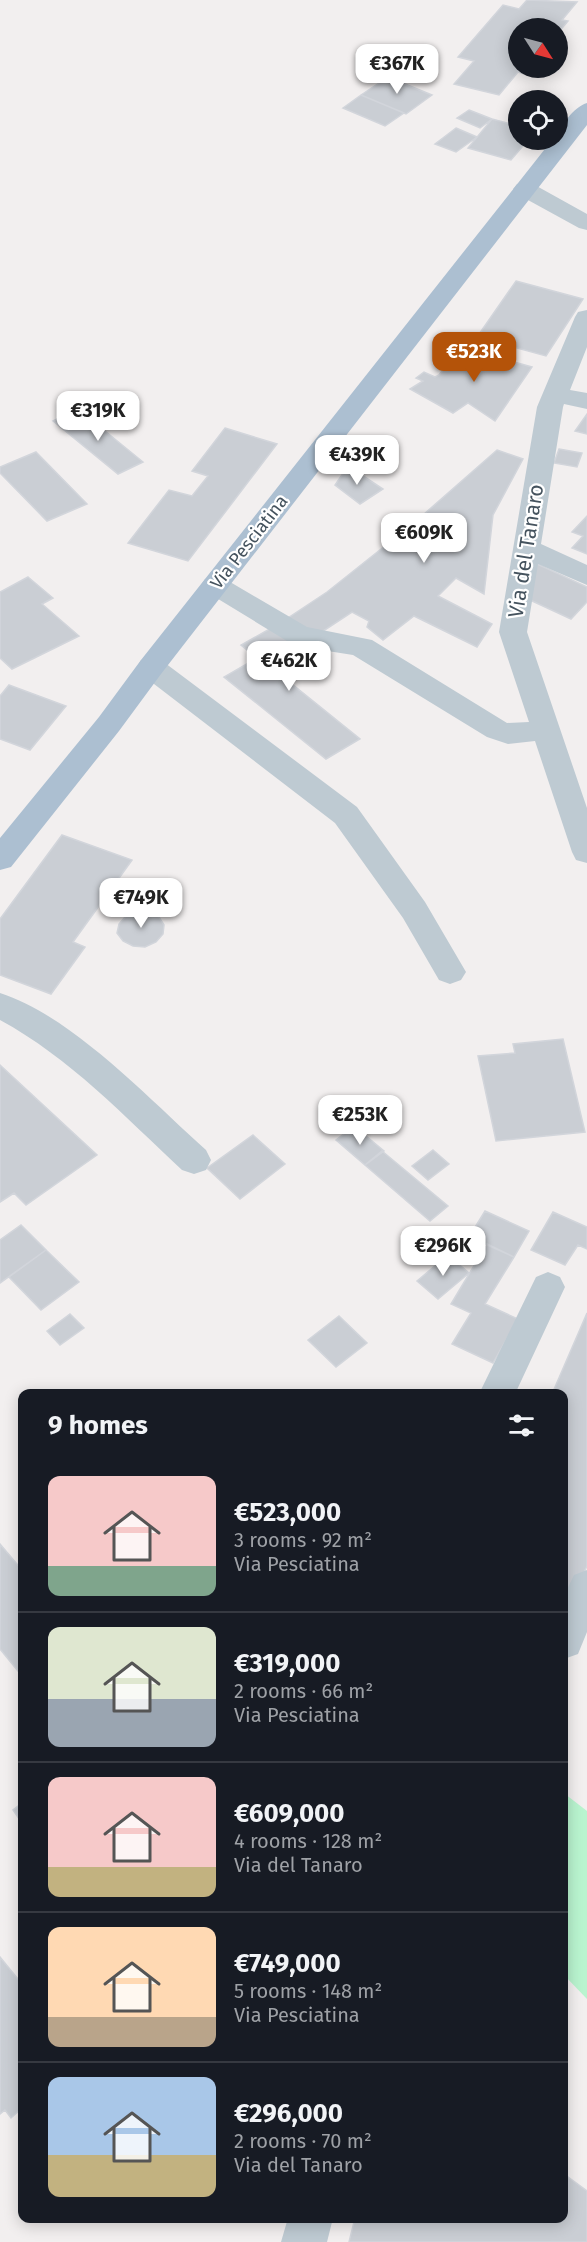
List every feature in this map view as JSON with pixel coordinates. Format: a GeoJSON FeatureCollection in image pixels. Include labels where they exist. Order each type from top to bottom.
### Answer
{"type":"FeatureCollection","features":[{"type":"Feature","properties":{"kind":"main road","name":"Via Pesciatina"},"geometry":{"type":"LineString","coordinates":[[0,859],[109,724],[151,667],[587,110]]}},
{"type":"Feature","properties":{"kind":"street"},"geometry":{"type":"LineString","coordinates":[[525,189],[587,222]]}},
{"type":"Feature","properties":{"kind":"street","name":"Via del Tanaro"},"geometry":{"type":"LineString","coordinates":[[586,323],[550,407],[513,632],[587,852]]}},
{"type":"Feature","properties":{"kind":"street"},"geometry":{"type":"LineString","coordinates":[[555,394],[587,401]]}},
{"type":"Feature","properties":{"kind":"street"},"geometry":{"type":"LineString","coordinates":[[527,548],[587,576]]}},
{"type":"Feature","properties":{"kind":"street"},"geometry":{"type":"LineString","coordinates":[[215,585],[308,639],[345,642],[362,647],[497,730],[508,734],[546,730]]}},
{"type":"Feature","properties":{"kind":"street"},"geometry":{"type":"LineString","coordinates":[[151,667],[346,815],[414,910],[450,972]]}},
{"type":"Feature","properties":{"kind":"street"},"geometry":{"type":"LineString","coordinates":[[0,1005],[40,1027],[78,1053],[194,1160]]}},
{"type":"Feature","properties":{"kind":"street"},"geometry":{"type":"LineString","coordinates":[[499,1389],[548,1287]]}},
{"type":"Feature","properties":{"kind":"street"},"geometry":{"type":"LineString","coordinates":[[568,1632],[587,1587]]}},
{"type":"Feature","properties":{"kind":"street"},"geometry":{"type":"LineString","coordinates":[[304,2242],[310,2223]]}},
{"type":"Feature","properties":{"kind":"green space"},"geometry":{"type":"Polygon","coordinates":[[[568,1796],[587,1811],[587,1999],[568,1979],[568,1796]]]}},
{"type":"Feature","properties":{"kind":"building"},"geometry":{"type":"Polygon","coordinates":[[[527,0],[577,2],[564,18],[508,18],[508,78],[513,78],[499,95],[454,84],[474,61],[458,57],[503,5],[519,9],[527,0]]]}},
{"type":"Feature","properties":{"kind":"building"},"geometry":{"type":"Polygon","coordinates":[[[388,77],[432,95],[406,114],[361,95],[388,77]]]}},
{"type":"Feature","properties":{"kind":"building"},"geometry":{"type":"Polygon","coordinates":[[[361,95],[404,113],[385,126],[343,108],[361,95]]]}},
{"type":"Feature","properties":{"kind":"building"},"geometry":{"type":"Polygon","coordinates":[[[469,110],[492,119],[480,128],[457,118],[469,110]]]}},
{"type":"Feature","properties":{"kind":"building"},"geometry":{"type":"Polygon","coordinates":[[[492,119],[508,123],[508,150],[520,150],[511,160],[468,148],[492,119]]]}},
{"type":"Feature","properties":{"kind":"building"},"geometry":{"type":"Polygon","coordinates":[[[456,128],[477,137],[456,152],[435,144],[456,128]]]}},
{"type":"Feature","properties":{"kind":"building"},"geometry":{"type":"Polygon","coordinates":[[[516,281],[583,299],[546,356],[477,337],[516,281]]]}},
{"type":"Feature","properties":{"kind":"building"},"geometry":{"type":"Polygon","coordinates":[[[460,347],[532,367],[495,421],[468,403],[453,413],[410,389],[423,381],[416,378],[424,372],[435,377],[439,375],[460,347]]]}},
{"type":"Feature","properties":{"kind":"building"},"geometry":{"type":"Polygon","coordinates":[[[78,409],[143,462],[118,474],[53,421],[78,409]]]}},
{"type":"Feature","properties":{"kind":"building"},"geometry":{"type":"Polygon","coordinates":[[[587,414],[587,434],[575,431],[587,414]]]}},
{"type":"Feature","properties":{"kind":"building"},"geometry":{"type":"Polygon","coordinates":[[[225,428],[277,444],[188,561],[128,543],[169,490],[192,496],[208,476],[192,471],[225,428]]]}},
{"type":"Feature","properties":{"kind":"building"},"geometry":{"type":"Polygon","coordinates":[[[559,449],[582,453],[577,467],[554,463],[559,449]]]}},
{"type":"Feature","properties":{"kind":"building"},"geometry":{"type":"Polygon","coordinates":[[[497,450],[523,459],[493,515],[484,594],[456,578],[438,596],[492,624],[477,647],[414,616],[383,640],[367,627],[369,621],[352,612],[314,637],[285,620],[327,592],[415,522],[497,450]]]}},
{"type":"Feature","properties":{"kind":"building"},"geometry":{"type":"Polygon","coordinates":[[[36,452],[87,504],[47,521],[0,473],[0,467],[36,452]]]}},
{"type":"Feature","properties":{"kind":"building"},"geometry":{"type":"Polygon","coordinates":[[[348,466],[383,489],[360,504],[335,485],[348,466]]]}},
{"type":"Feature","properties":{"kind":"building"},"geometry":{"type":"Polygon","coordinates":[[[587,516],[587,554],[572,548],[583,536],[572,532],[587,516]]]}},
{"type":"Feature","properties":{"kind":"building"},"geometry":{"type":"Polygon","coordinates":[[[533,562],[587,587],[587,602],[571,619],[530,600],[533,562]]]}},
{"type":"Feature","properties":{"kind":"building"},"geometry":{"type":"Polygon","coordinates":[[[28,577],[53,598],[42,604],[79,636],[12,669],[0,658],[0,592],[28,577]]]}},
{"type":"Feature","properties":{"kind":"building"},"geometry":{"type":"Polygon","coordinates":[[[275,626],[320,662],[287,680],[360,739],[326,759],[224,677],[257,658],[241,645],[275,626]]]}},
{"type":"Feature","properties":{"kind":"building"},"geometry":{"type":"Polygon","coordinates":[[[9,685],[66,706],[30,750],[0,739],[0,696],[9,685]]]}},
{"type":"Feature","properties":{"kind":"building"},"geometry":{"type":"Polygon","coordinates":[[[62,835],[132,860],[73,942],[85,947],[51,994],[0,975],[0,919],[62,835]]]}},
{"type":"Feature","properties":{"kind":"building"},"geometry":{"type":"Polygon","coordinates":[[[137,912],[149,912],[159,917],[164,925],[163,934],[156,942],[145,947],[133,946],[123,941],[117,933],[119,924],[126,916],[137,912]]]}},
{"type":"Feature","properties":{"kind":"building"},"geometry":{"type":"Polygon","coordinates":[[[563,1039],[585,1132],[496,1141],[478,1056],[515,1053],[513,1044],[563,1039]]]}},
{"type":"Feature","properties":{"kind":"building"},"geometry":{"type":"Polygon","coordinates":[[[0,1065],[97,1155],[26,1205],[14,1193],[0,1202],[0,1065]]]}},
{"type":"Feature","properties":{"kind":"building"},"geometry":{"type":"Polygon","coordinates":[[[354,1126],[384,1151],[365,1165],[336,1140],[354,1126]]]}},
{"type":"Feature","properties":{"kind":"building"},"geometry":{"type":"Polygon","coordinates":[[[253,1135],[285,1164],[240,1199],[207,1168],[253,1135]]]}},
{"type":"Feature","properties":{"kind":"building"},"geometry":{"type":"Polygon","coordinates":[[[433,1150],[449,1164],[428,1180],[412,1166],[433,1150]]]}},
{"type":"Feature","properties":{"kind":"building"},"geometry":{"type":"Polygon","coordinates":[[[382,1151],[448,1206],[430,1221],[365,1165],[382,1151]]]}},
{"type":"Feature","properties":{"kind":"building"},"geometry":{"type":"Polygon","coordinates":[[[485,1211],[529,1231],[514,1257],[469,1237],[485,1211]]]}},
{"type":"Feature","properties":{"kind":"building"},"geometry":{"type":"Polygon","coordinates":[[[553,1212],[587,1227],[587,1249],[578,1245],[565,1265],[531,1250],[553,1212]]]}},
{"type":"Feature","properties":{"kind":"building"},"geometry":{"type":"Polygon","coordinates":[[[21,1225],[46,1250],[0,1283],[0,1240],[21,1225]]]}},
{"type":"Feature","properties":{"kind":"building"},"geometry":{"type":"Polygon","coordinates":[[[487,1244],[514,1257],[485,1304],[518,1319],[493,1363],[452,1344],[471,1313],[451,1304],[487,1244]]]}},
{"type":"Feature","properties":{"kind":"building"},"geometry":{"type":"Polygon","coordinates":[[[46,1250],[79,1282],[41,1310],[9,1277],[46,1250]]]}},
{"type":"Feature","properties":{"kind":"building"},"geometry":{"type":"Polygon","coordinates":[[[448,1255],[469,1273],[438,1299],[417,1281],[448,1255]]]}},
{"type":"Feature","properties":{"kind":"building"},"geometry":{"type":"Polygon","coordinates":[[[587,1313],[587,1566],[568,1609],[568,1389],[554,1389],[587,1313]]]}},
{"type":"Feature","properties":{"kind":"building"},"geometry":{"type":"Polygon","coordinates":[[[70,1314],[84,1328],[60,1345],[47,1331],[70,1314]]]}},
{"type":"Feature","properties":{"kind":"building"},"geometry":{"type":"Polygon","coordinates":[[[339,1316],[367,1343],[336,1367],[308,1340],[339,1316]]]}},
{"type":"Feature","properties":{"kind":"building"},"geometry":{"type":"Polygon","coordinates":[[[0,1544],[18,1565],[18,1671],[0,1649],[0,1544]]]}},
{"type":"Feature","properties":{"kind":"building"},"geometry":{"type":"Polygon","coordinates":[[[18,1806],[18,1817],[13,1810],[18,1806]]]}},
{"type":"Feature","properties":{"kind":"building"},"geometry":{"type":"Polygon","coordinates":[[[0,1957],[18,1979],[18,2112],[11,2118],[5,2110],[0,2114],[0,1957]]]}},
{"type":"Feature","properties":{"kind":"building"},"geometry":{"type":"Polygon","coordinates":[[[568,2177],[587,2191],[587,2242],[349,2242],[354,2223],[568,2223],[568,2177]]]}}]}
